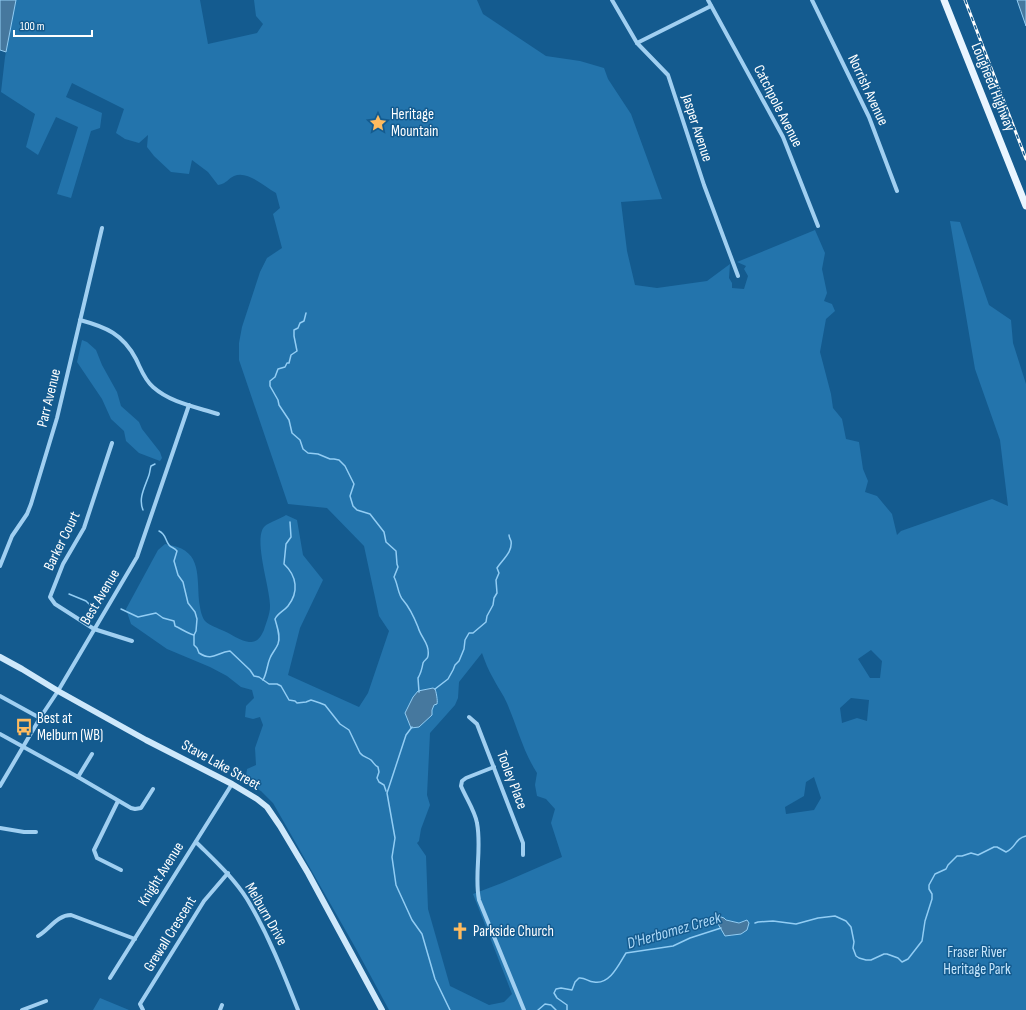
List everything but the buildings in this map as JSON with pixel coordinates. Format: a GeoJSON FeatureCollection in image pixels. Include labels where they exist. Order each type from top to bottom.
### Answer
{"type":"FeatureCollection","features":[{"type":"Feature","properties":{"kind":"main road","name":"Lougheed Highway"},"geometry":{"type":"LineString","coordinates":[[944,0],[1026,206]]}},
{"type":"Feature","properties":{"kind":"main road","name":"Stave Lake Street"},"geometry":{"type":"LineString","coordinates":[[0,657],[146,740],[232,784],[262,803],[273,815],[308,873],[382,1010]]}},
{"type":"Feature","properties":{"kind":"street","name":"Jasper Avenue"},"geometry":{"type":"LineString","coordinates":[[612,0],[637,43],[668,75],[704,185],[738,276]]}},
{"type":"Feature","properties":{"kind":"street","name":"Catchpole Avenue"},"geometry":{"type":"LineString","coordinates":[[708,0],[783,137],[818,226]]}},
{"type":"Feature","properties":{"kind":"street","name":"Norrish Avenue"},"geometry":{"type":"LineString","coordinates":[[812,0],[869,117],[897,191]]}},
{"type":"Feature","properties":{"kind":"street"},"geometry":{"type":"LineString","coordinates":[[637,43],[711,6]]}},
{"type":"Feature","properties":{"kind":"street","name":"Parr Avenue"},"geometry":{"type":"LineString","coordinates":[[0,566],[12,536],[27,514],[57,418],[102,228]]}},
{"type":"Feature","properties":{"kind":"street"},"geometry":{"type":"LineString","coordinates":[[80,320],[104,327],[114,333],[132,352],[143,374],[152,386],[166,397],[218,414]]}},
{"type":"Feature","properties":{"kind":"street","name":"Best Avenue"},"geometry":{"type":"LineString","coordinates":[[0,786],[40,718],[58,691],[140,550],[189,405]]}},
{"type":"Feature","properties":{"kind":"street","name":"Barker Court"},"geometry":{"type":"LineString","coordinates":[[94,629],[55,604],[50,597],[63,564],[84,528],[112,443]]}},
{"type":"Feature","properties":{"kind":"street"},"geometry":{"type":"LineString","coordinates":[[94,629],[132,641]]}},
{"type":"Feature","properties":{"kind":"street"},"geometry":{"type":"LineString","coordinates":[[0,696],[40,718]]}},
{"type":"Feature","properties":{"kind":"street","name":"Tooley Place"},"geometry":{"type":"LineString","coordinates":[[469,717],[477,724],[494,767],[523,843],[523,855]]}},
{"type":"Feature","properties":{"kind":"street"},"geometry":{"type":"LineString","coordinates":[[0,734],[118,801],[135,809],[141,808],[153,789]]}},
{"type":"Feature","properties":{"kind":"street"},"geometry":{"type":"LineString","coordinates":[[78,777],[92,754]]}},
{"type":"Feature","properties":{"kind":"street"},"geometry":{"type":"LineString","coordinates":[[494,767],[466,778],[462,781],[461,786],[477,822],[477,890],[479,900],[524,1010]]}},
{"type":"Feature","properties":{"kind":"street","name":"Knight Avenue"},"geometry":{"type":"LineString","coordinates":[[110,978],[232,784]]}},
{"type":"Feature","properties":{"kind":"street"},"geometry":{"type":"LineString","coordinates":[[118,801],[94,850],[97,858],[121,870]]}},
{"type":"Feature","properties":{"kind":"street"},"geometry":{"type":"LineString","coordinates":[[0,828],[24,832],[36,832]]}},
{"type":"Feature","properties":{"kind":"street","name":"Melburn Drive"},"geometry":{"type":"LineString","coordinates":[[196,842],[228,873],[246,899],[269,939],[298,1010]]}},
{"type":"Feature","properties":{"kind":"street","name":"Grewall Crescent"},"geometry":{"type":"LineString","coordinates":[[143,1010],[140,1004],[204,901],[228,873]]}},
{"type":"Feature","properties":{"kind":"street"},"geometry":{"type":"LineString","coordinates":[[38,936],[45,932],[59,918],[65,915],[71,915],[135,939]]}},
{"type":"Feature","properties":{"kind":"street"},"geometry":{"type":"LineString","coordinates":[[22,1010],[46,1001]]}},
{"type":"Feature","properties":{"kind":"street"},"geometry":{"type":"LineString","coordinates":[[220,1010],[222,1005]]}},
{"type":"Feature","properties":{"kind":"green space","name":"Fraser River Heritage Park"},"geometry":{"type":"Polygon","coordinates":[[[16,0],[200,0],[208,44],[257,33],[263,24],[256,16],[254,0],[477,0],[483,14],[546,56],[580,61],[604,68],[608,79],[631,114],[662,199],[621,202],[627,251],[635,285],[657,288],[707,281],[730,264],[729,278],[732,283],[732,288],[744,289],[748,276],[744,269],[746,266],[737,262],[815,230],[825,253],[822,269],[827,293],[824,301],[832,304],[835,311],[826,319],[820,352],[831,394],[833,408],[842,419],[846,439],[859,442],[863,469],[868,481],[865,492],[877,496],[892,514],[897,535],[901,531],[992,499],[1008,506],[1000,440],[975,369],[950,221],[960,222],[989,305],[1011,320],[1013,343],[1026,384],[1026,1010],[389,1010],[273,803],[261,791],[245,783],[247,769],[256,765],[255,748],[263,725],[260,717],[253,719],[245,717],[246,706],[254,698],[252,690],[241,687],[227,676],[210,667],[167,649],[131,624],[126,609],[158,550],[165,544],[185,551],[191,556],[195,563],[198,580],[199,601],[205,621],[212,626],[242,640],[252,642],[257,640],[264,630],[269,616],[270,607],[270,599],[261,552],[260,541],[262,532],[265,526],[286,515],[297,520],[303,555],[323,580],[300,628],[288,675],[359,707],[368,693],[389,631],[379,616],[364,546],[327,508],[288,504],[239,360],[239,343],[242,327],[260,272],[267,258],[282,248],[273,214],[280,208],[276,193],[244,175],[234,176],[218,185],[208,172],[192,160],[189,174],[171,172],[147,147],[148,135],[139,143],[125,139],[116,133],[124,109],[72,83],[66,97],[102,113],[100,128],[91,131],[71,198],[57,194],[78,127],[56,117],[38,155],[26,147],[35,114],[1,92],[5,57],[16,0]],[[871,650],[858,659],[870,678],[880,678],[882,661],[871,650]],[[482,653],[459,682],[458,698],[455,705],[430,733],[427,795],[430,805],[421,829],[419,841],[417,843],[426,856],[428,909],[450,986],[489,1005],[504,1002],[512,994],[473,894],[562,857],[551,823],[555,809],[546,799],[537,796],[535,785],[537,773],[527,755],[504,697],[490,672],[482,653]],[[418,691],[405,713],[410,726],[426,720],[434,705],[437,704],[436,697],[422,691],[418,691]],[[851,698],[840,708],[842,723],[857,718],[867,721],[869,700],[851,698]],[[814,777],[806,782],[804,796],[785,807],[786,814],[814,810],[821,798],[814,777]],[[718,916],[714,917],[731,936],[742,933],[748,929],[746,920],[739,923],[725,920],[724,918],[718,916]]]}},
{"type":"Feature","properties":{"kind":"green space"},"geometry":{"type":"Polygon","coordinates":[[[82,340],[87,342],[96,350],[102,365],[117,392],[121,406],[139,422],[142,429],[160,452],[162,458],[160,461],[139,453],[126,441],[124,431],[111,419],[102,399],[77,362],[82,340]]]}},
{"type":"Feature","properties":{"kind":"green space"},"geometry":{"type":"Polygon","coordinates":[[[100,998],[129,1010],[93,1010],[100,998]]]}},
{"type":"Feature","properties":{"kind":"shaded area"},"geometry":{"type":"Polygon","coordinates":[[[0,0],[16,0],[6,52],[0,50],[0,0]]]}},
{"type":"Feature","properties":{"kind":"shaded area"},"geometry":{"type":"Polygon","coordinates":[[[1017,0],[1026,0],[1026,26],[1017,0]]]}},
{"type":"Feature","properties":{"kind":"shaded area"},"geometry":{"type":"Polygon","coordinates":[[[433,688],[435,689],[437,696],[437,704],[434,705],[432,715],[419,727],[411,728],[405,713],[413,697],[418,691],[433,688]]]}},
{"type":"Feature","properties":{"kind":"shaded area"},"geometry":{"type":"Polygon","coordinates":[[[718,916],[726,920],[739,923],[747,920],[749,923],[747,930],[741,934],[725,936],[714,917],[718,916]]]}},
{"type":"Feature","properties":{"kind":"waterway"},"geometry":{"type":"LineString","coordinates":[[306,313],[304,321],[294,330],[297,351],[291,355],[289,363],[287,363],[285,367],[278,369],[275,377],[270,381],[270,386],[278,400],[279,405],[289,420],[292,433],[300,440],[303,449],[308,453],[318,454],[330,459],[339,460],[345,466],[354,484],[350,496],[353,506],[357,510],[370,514],[384,532],[386,542],[396,551],[398,567],[394,577],[401,598],[412,613],[428,648],[428,657],[423,663],[418,678],[419,692]]}},
{"type":"Feature","properties":{"kind":"waterway"},"geometry":{"type":"LineString","coordinates":[[143,510],[141,501],[143,492],[151,466],[155,464]]}},
{"type":"Feature","properties":{"kind":"waterway"},"geometry":{"type":"LineString","coordinates":[[263,680],[270,658],[279,641],[275,619],[292,601],[295,590],[292,574],[284,564],[286,544],[291,537],[290,522]]}},
{"type":"Feature","properties":{"kind":"waterway"},"geometry":{"type":"LineString","coordinates":[[159,531],[164,535],[170,546],[177,551],[174,561],[178,575],[183,582],[188,603],[195,612],[197,619],[196,631],[194,635]]}},
{"type":"Feature","properties":{"kind":"waterway","name":"D'Herbomez Creek"},"geometry":{"type":"LineString","coordinates":[[435,689],[448,679],[455,665],[459,661],[464,649],[465,640],[469,633],[473,633],[486,622],[497,593],[496,580],[499,573],[497,568],[507,556],[510,549],[511,541],[509,535]]}},
{"type":"Feature","properties":{"kind":"waterway"},"geometry":{"type":"LineString","coordinates":[[69,594],[86,601],[90,605]]}},
{"type":"Feature","properties":{"kind":"waterway"},"geometry":{"type":"LineString","coordinates":[[121,609],[138,617],[156,613],[163,618],[174,621],[175,626],[194,635],[194,645],[199,653],[204,656],[212,657],[230,651],[250,670],[254,676],[259,677],[269,684],[277,684],[281,686],[289,700],[297,703],[311,700],[325,705],[340,724],[349,730],[360,753],[371,760],[378,767],[379,772],[377,778],[379,782],[384,785],[386,791]]}},
{"type":"Feature","properties":{"kind":"waterway","name":"D'Herbomez Creek"},"geometry":{"type":"LineString","coordinates":[[412,727],[406,735],[387,793],[395,838],[392,857],[396,885],[412,920],[422,934],[435,979],[450,1010]]}},
{"type":"Feature","properties":{"kind":"waterway","name":"D'Herbomez Creek"},"geometry":{"type":"LineString","coordinates":[[755,923],[773,921],[796,924],[818,918],[835,916],[846,921],[851,927],[854,942],[853,948],[856,956],[866,960],[871,960],[887,954],[898,958],[902,962],[908,959],[922,941],[925,921],[932,899],[929,885],[935,874],[946,869],[957,856],[971,853],[978,855],[994,847],[1006,852],[1010,850],[1019,839],[1026,836]]}},
{"type":"Feature","properties":{"kind":"waterway","name":"D'Herbomez Creek"},"geometry":{"type":"LineString","coordinates":[[567,1010],[567,1005],[557,998],[554,993],[556,989],[561,988],[572,990],[575,982],[579,978],[594,982],[605,980],[617,968],[626,953],[673,946],[690,938],[721,928]]}},
{"type":"Feature","properties":{"kind":"waterway","name":"D'Herbomez Creek"},"geometry":{"type":"LineString","coordinates":[[538,1010],[545,1004],[551,1005],[556,1010]]}},
{"type":"Feature","properties":{"kind":"railway"},"geometry":{"type":"LineString","coordinates":[[965,0],[1026,159]]}},
{"type":"Feature","properties":{"kind":"place","name":"Heritage Mountain"},"geometry":{"type":"Point","coordinates":[378,123]}},
{"type":"Feature","properties":{"kind":"place","name":"Best at Melburn (WB)"},"geometry":{"type":"Point","coordinates":[24,727]}},
{"type":"Feature","properties":{"kind":"place","name":"Parkside Church"},"geometry":{"type":"Point","coordinates":[460,931]}}]}
